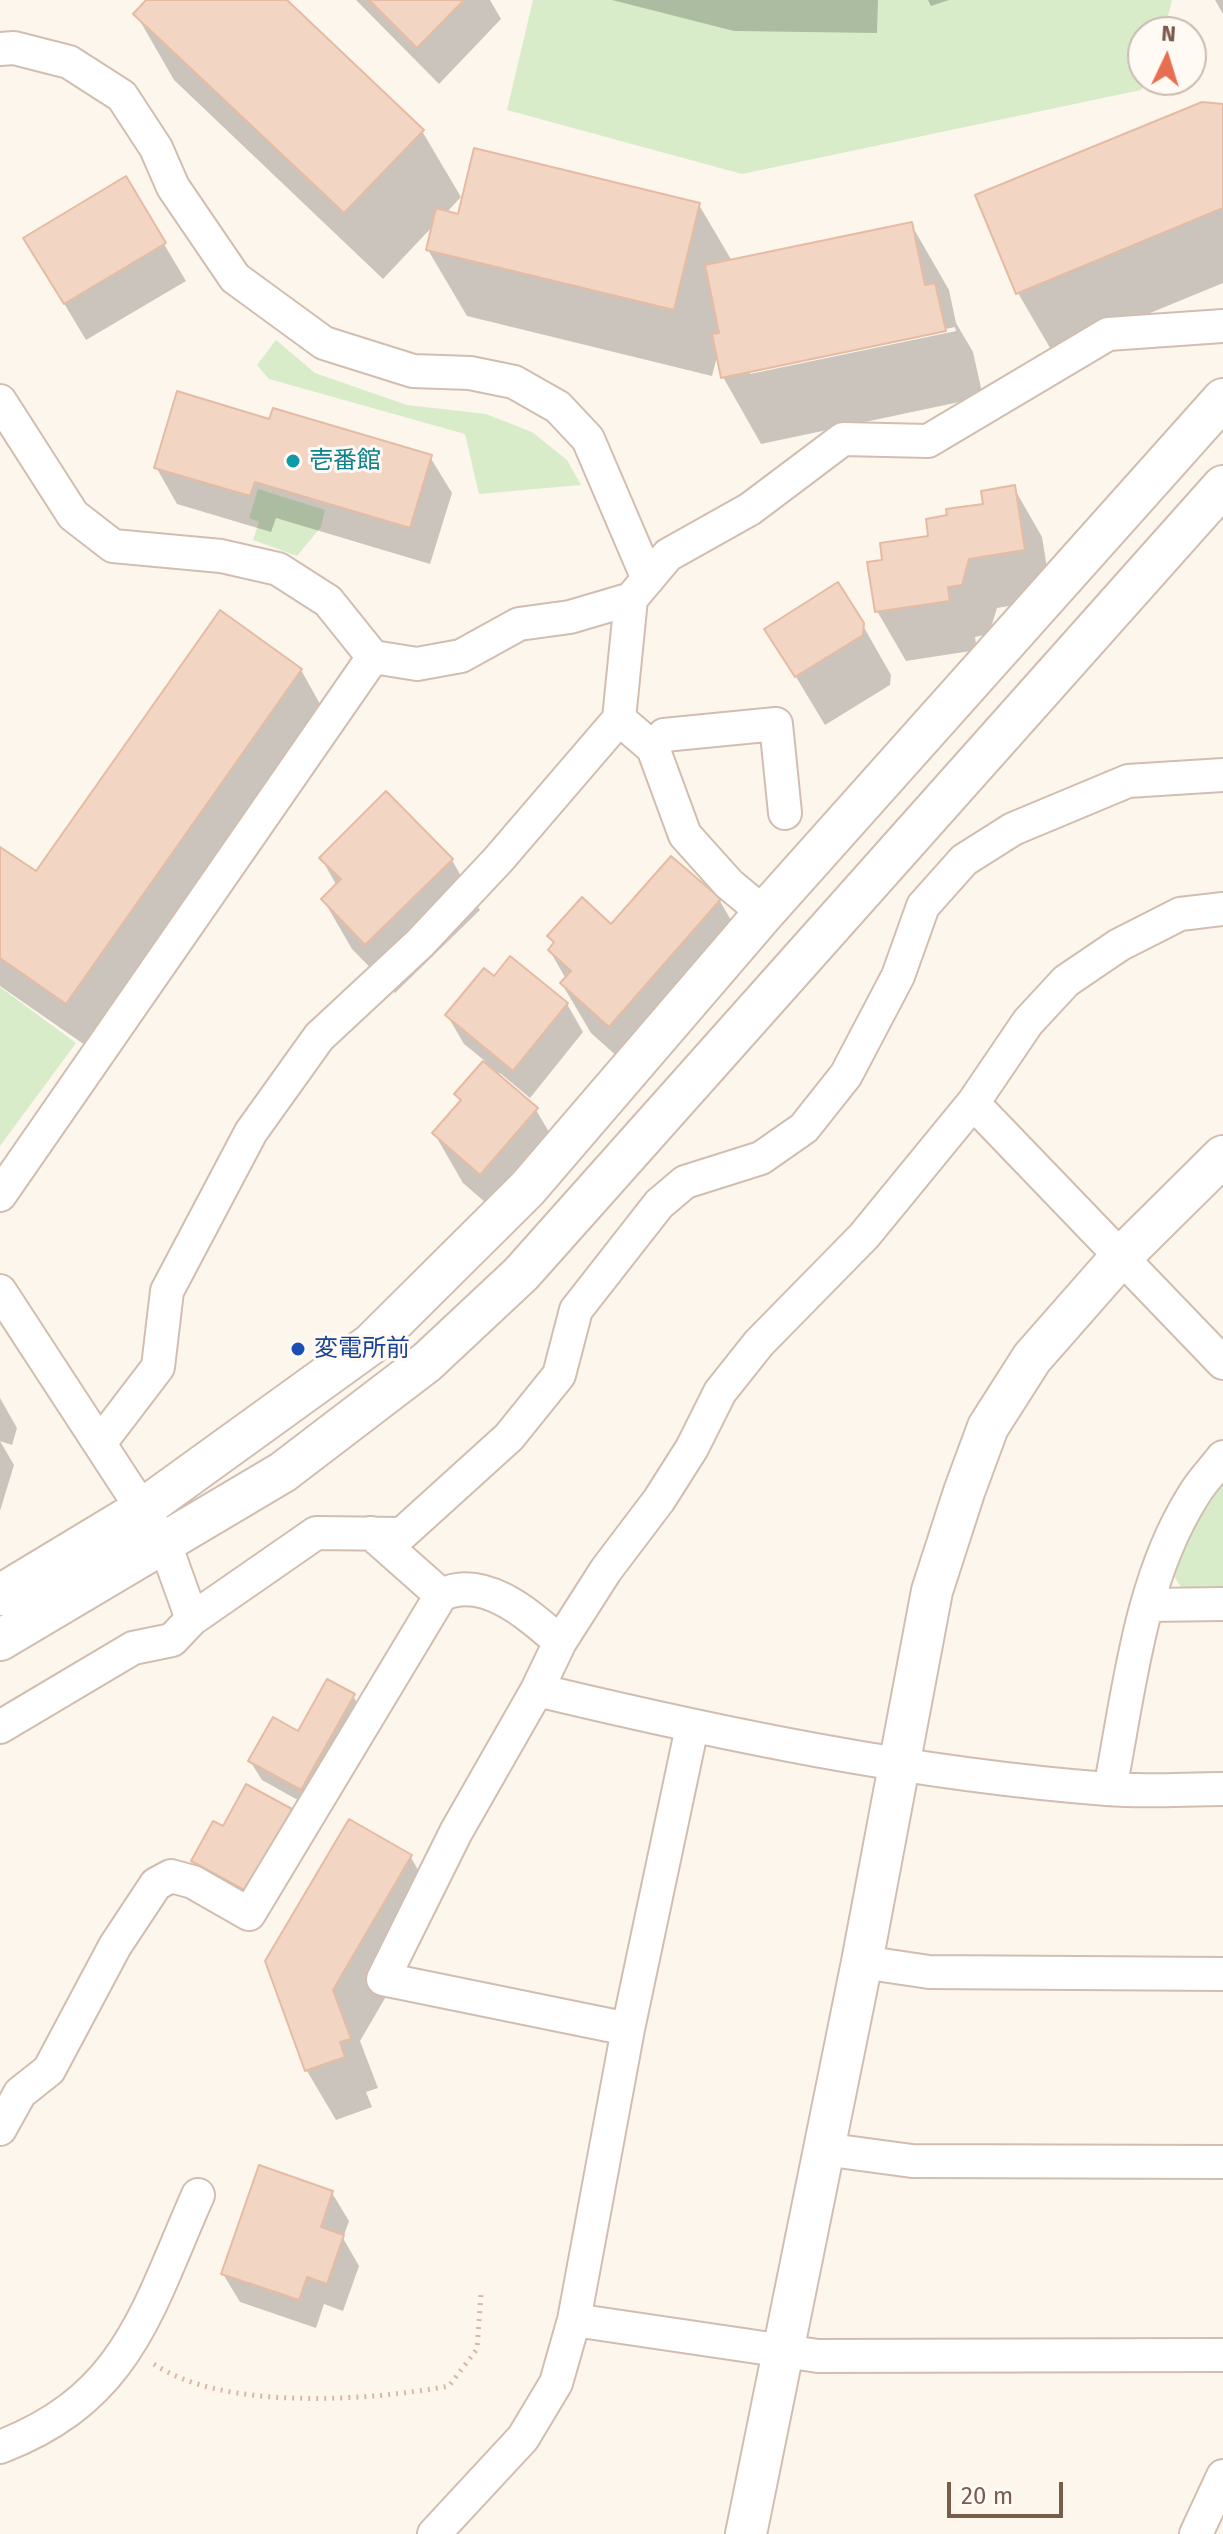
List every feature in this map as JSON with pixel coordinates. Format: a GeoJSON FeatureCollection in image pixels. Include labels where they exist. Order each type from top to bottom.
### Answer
{"type":"FeatureCollection","features":[{"type":"Feature","properties":{"kind":"street"},"geometry":{"type":"LineString","coordinates":[[0,49],[14,48],[69,62],[122,96],[156,148],[173,187],[235,278],[324,343],[413,371],[470,373],[514,382],[558,407],[588,439],[639,589],[619,719],[498,860],[420,943],[319,1037],[276,1096],[251,1132],[167,1291],[158,1367],[100,1443]]}},
{"type":"Feature","properties":{"kind":"street"},"geometry":{"type":"LineString","coordinates":[[0,401],[73,515],[113,546],[221,556],[278,569],[328,601],[373,657],[417,664],[461,656],[519,624],[570,617],[639,589],[668,555],[750,509],[843,439],[928,441],[1108,334],[1223,326]]}},
{"type":"Feature","properties":{"kind":"street"},"geometry":{"type":"LineString","coordinates":[[0,1595],[144,1508],[371,1344],[527,1189],[764,913],[1223,399]]}},
{"type":"Feature","properties":{"kind":"street"},"geometry":{"type":"LineString","coordinates":[[0,1640],[165,1544],[295,1463],[427,1362],[521,1274],[1223,486]]}},
{"type":"Feature","properties":{"kind":"street"},"geometry":{"type":"LineString","coordinates":[[0,1195],[373,657]]}},
{"type":"Feature","properties":{"kind":"street"},"geometry":{"type":"LineString","coordinates":[[619,719],[653,748],[685,835],[729,884],[764,913]]}},
{"type":"Feature","properties":{"kind":"street"},"geometry":{"type":"LineString","coordinates":[[653,748],[664,735],[776,724],[785,813]]}},
{"type":"Feature","properties":{"kind":"street"},"geometry":{"type":"LineString","coordinates":[[0,1727],[133,1648],[172,1640],[192,1619],[316,1533],[402,1534],[509,1437],[559,1375],[576,1310],[659,1204],[685,1182],[761,1158],[804,1128],[846,1075],[898,976],[923,906],[964,860],[1013,829],[1128,781],[1223,775]]}},
{"type":"Feature","properties":{"kind":"street"},"geometry":{"type":"LineString","coordinates":[[628,2029],[383,1979],[456,1832],[537,1690],[560,1642],[606,1570],[667,1487],[720,1392],[759,1343],[864,1236],[973,1103],[1028,1022],[1066,981],[1119,945],[1180,914],[1223,909]]}},
{"type":"Feature","properties":{"kind":"street"},"geometry":{"type":"LineString","coordinates":[[973,1103],[1119,1259],[1223,1363]]}},
{"type":"Feature","properties":{"kind":"street"},"geometry":{"type":"LineString","coordinates":[[746,2534],[862,1962],[932,1591],[988,1427],[1032,1358],[1119,1259],[1223,1156]]}},
{"type":"Feature","properties":{"kind":"street"},"geometry":{"type":"LineString","coordinates":[[0,1291],[144,1508],[165,1544],[192,1619]]}},
{"type":"Feature","properties":{"kind":"street"},"geometry":{"type":"LineString","coordinates":[[1110,1789],[1148,1605],[1167,1550],[1193,1496],[1223,1457]]}},
{"type":"Feature","properties":{"kind":"street"},"geometry":{"type":"LineString","coordinates":[[371,1533],[441,1595]]}},
{"type":"Feature","properties":{"kind":"street"},"geometry":{"type":"LineString","coordinates":[[0,2129],[20,2093],[49,2070],[115,1946],[156,1884],[171,1876],[193,1882],[249,1914],[441,1595],[454,1589],[475,1590],[503,1599],[560,1642]]}},
{"type":"Feature","properties":{"kind":"street"},"geometry":{"type":"LineString","coordinates":[[1148,1605],[1223,1604]]}},
{"type":"Feature","properties":{"kind":"street"},"geometry":{"type":"LineString","coordinates":[[537,1690],[692,1727],[898,1767],[1110,1789],[1223,1789]]}},
{"type":"Feature","properties":{"kind":"street"},"geometry":{"type":"LineString","coordinates":[[434,2534],[523,2438],[556,2383],[574,2320],[628,2029],[692,1727]]}},
{"type":"Feature","properties":{"kind":"street"},"geometry":{"type":"LineString","coordinates":[[862,1962],[929,1972],[1223,1974]]}},
{"type":"Feature","properties":{"kind":"street"},"geometry":{"type":"LineString","coordinates":[[823,2149],[912,2161],[1223,2162]]}},
{"type":"Feature","properties":{"kind":"street"},"geometry":{"type":"LineString","coordinates":[[0,2447],[40,2431],[97,2389],[130,2347],[198,2195]]}},
{"type":"Feature","properties":{"kind":"street"},"geometry":{"type":"LineString","coordinates":[[574,2320],[781,2353],[818,2356],[1223,2355]]}},
{"type":"Feature","properties":{"kind":"street"},"geometry":{"type":"LineString","coordinates":[[1196,2534],[1223,2476]]}},
{"type":"Feature","properties":{"kind":"path"},"geometry":{"type":"LineString","coordinates":[[130,2347],[171,2376],[249,2397],[418,2392],[449,2386],[477,2349],[481,2295]]}},
{"type":"Feature","properties":{"kind":"green space"},"geometry":{"type":"Polygon","coordinates":[[[533,0],[1172,0],[1168,16],[1127,16],[1127,93],[742,174],[507,110],[533,0]]]}},
{"type":"Feature","properties":{"kind":"green space"},"geometry":{"type":"Polygon","coordinates":[[[276,340],[315,373],[407,405],[486,414],[532,432],[567,460],[581,485],[479,494],[465,434],[269,379],[257,365],[276,340]]]}},
{"type":"Feature","properties":{"kind":"green space"},"geometry":{"type":"Polygon","coordinates":[[[258,489],[325,510],[321,527],[297,556],[253,540],[259,522],[249,518],[258,489]]]}},
{"type":"Feature","properties":{"kind":"green space"},"geometry":{"type":"Polygon","coordinates":[[[0,987],[76,1043],[0,1146],[0,987]]]}},
{"type":"Feature","properties":{"kind":"green space"},"geometry":{"type":"Polygon","coordinates":[[[1223,1479],[1223,1589],[1182,1589],[1173,1574],[1206,1500],[1223,1479]]]}},
{"type":"Feature","properties":{"kind":"building"},"geometry":{"type":"Polygon","coordinates":[[[146,0],[287,0],[424,130],[344,213],[133,14],[146,0]]]}},
{"type":"Feature","properties":{"kind":"building"},"geometry":{"type":"Polygon","coordinates":[[[369,0],[464,0],[417,48],[369,0]]]}},
{"type":"Feature","properties":{"kind":"building"},"geometry":{"type":"Polygon","coordinates":[[[1202,102],[1223,104],[1223,208],[1016,294],[975,195],[1202,102]]]}},
{"type":"Feature","properties":{"kind":"building"},"geometry":{"type":"Polygon","coordinates":[[[474,148],[700,203],[674,310],[426,250],[436,208],[458,214],[474,148]]]}},
{"type":"Feature","properties":{"kind":"building"},"geometry":{"type":"Polygon","coordinates":[[[126,176],[166,243],[64,304],[23,238],[126,176]]]}},
{"type":"Feature","properties":{"kind":"building"},"geometry":{"type":"Polygon","coordinates":[[[912,222],[925,285],[935,283],[946,331],[721,378],[712,334],[719,333],[705,265],[912,222]]]}},
{"type":"Feature","properties":{"kind":"building","name":"壱番館"},"geometry":{"type":"Polygon","coordinates":[[[177,391],[269,419],[273,408],[432,455],[410,528],[255,482],[250,496],[154,468],[177,391]]]}},
{"type":"Feature","properties":{"kind":"building"},"geometry":{"type":"Polygon","coordinates":[[[1015,485],[1025,550],[969,559],[962,585],[948,587],[950,601],[875,612],[867,562],[882,560],[880,543],[928,536],[926,519],[947,515],[946,509],[983,504],[981,491],[1015,485]]]}},
{"type":"Feature","properties":{"kind":"building"},"geometry":{"type":"Polygon","coordinates":[[[838,582],[864,623],[863,635],[795,677],[764,629],[838,582]]]}},
{"type":"Feature","properties":{"kind":"building"},"geometry":{"type":"Polygon","coordinates":[[[220,610],[302,669],[66,1004],[0,958],[0,847],[36,871],[220,610]]]}},
{"type":"Feature","properties":{"kind":"building"},"geometry":{"type":"Polygon","coordinates":[[[386,791],[453,859],[365,945],[321,899],[341,879],[319,858],[386,791]]]}},
{"type":"Feature","properties":{"kind":"building"},"geometry":{"type":"Polygon","coordinates":[[[671,856],[721,899],[609,1027],[560,983],[571,971],[548,950],[554,942],[547,936],[582,897],[611,924],[671,856]]]}},
{"type":"Feature","properties":{"kind":"building"},"geometry":{"type":"Polygon","coordinates":[[[510,956],[568,1003],[513,1071],[445,1015],[484,968],[494,976],[510,956]]]}},
{"type":"Feature","properties":{"kind":"building"},"geometry":{"type":"Polygon","coordinates":[[[483,1061],[538,1108],[480,1175],[432,1133],[461,1100],[454,1094],[483,1061]]]}},
{"type":"Feature","properties":{"kind":"building"},"geometry":{"type":"Polygon","coordinates":[[[327,1679],[355,1694],[301,1790],[248,1761],[273,1717],[298,1731],[327,1679]]]}},
{"type":"Feature","properties":{"kind":"building"},"geometry":{"type":"Polygon","coordinates":[[[246,1784],[292,1809],[246,1891],[191,1861],[213,1821],[223,1826],[246,1784]]]}},
{"type":"Feature","properties":{"kind":"building"},"geometry":{"type":"Polygon","coordinates":[[[349,1819],[412,1855],[333,1990],[351,2039],[340,2042],[345,2057],[305,2071],[265,1961],[349,1819]]]}},
{"type":"Feature","properties":{"kind":"building"},"geometry":{"type":"Polygon","coordinates":[[[259,2165],[333,2191],[321,2227],[344,2235],[327,2284],[307,2277],[299,2300],[221,2274],[259,2165]]]}},
{"type":"Feature","properties":{"kind":"place","name":"壱番館"},"geometry":{"type":"Point","coordinates":[293,461]}},
{"type":"Feature","properties":{"kind":"place","name":"変電所前"},"geometry":{"type":"Point","coordinates":[298,1349]}}]}
